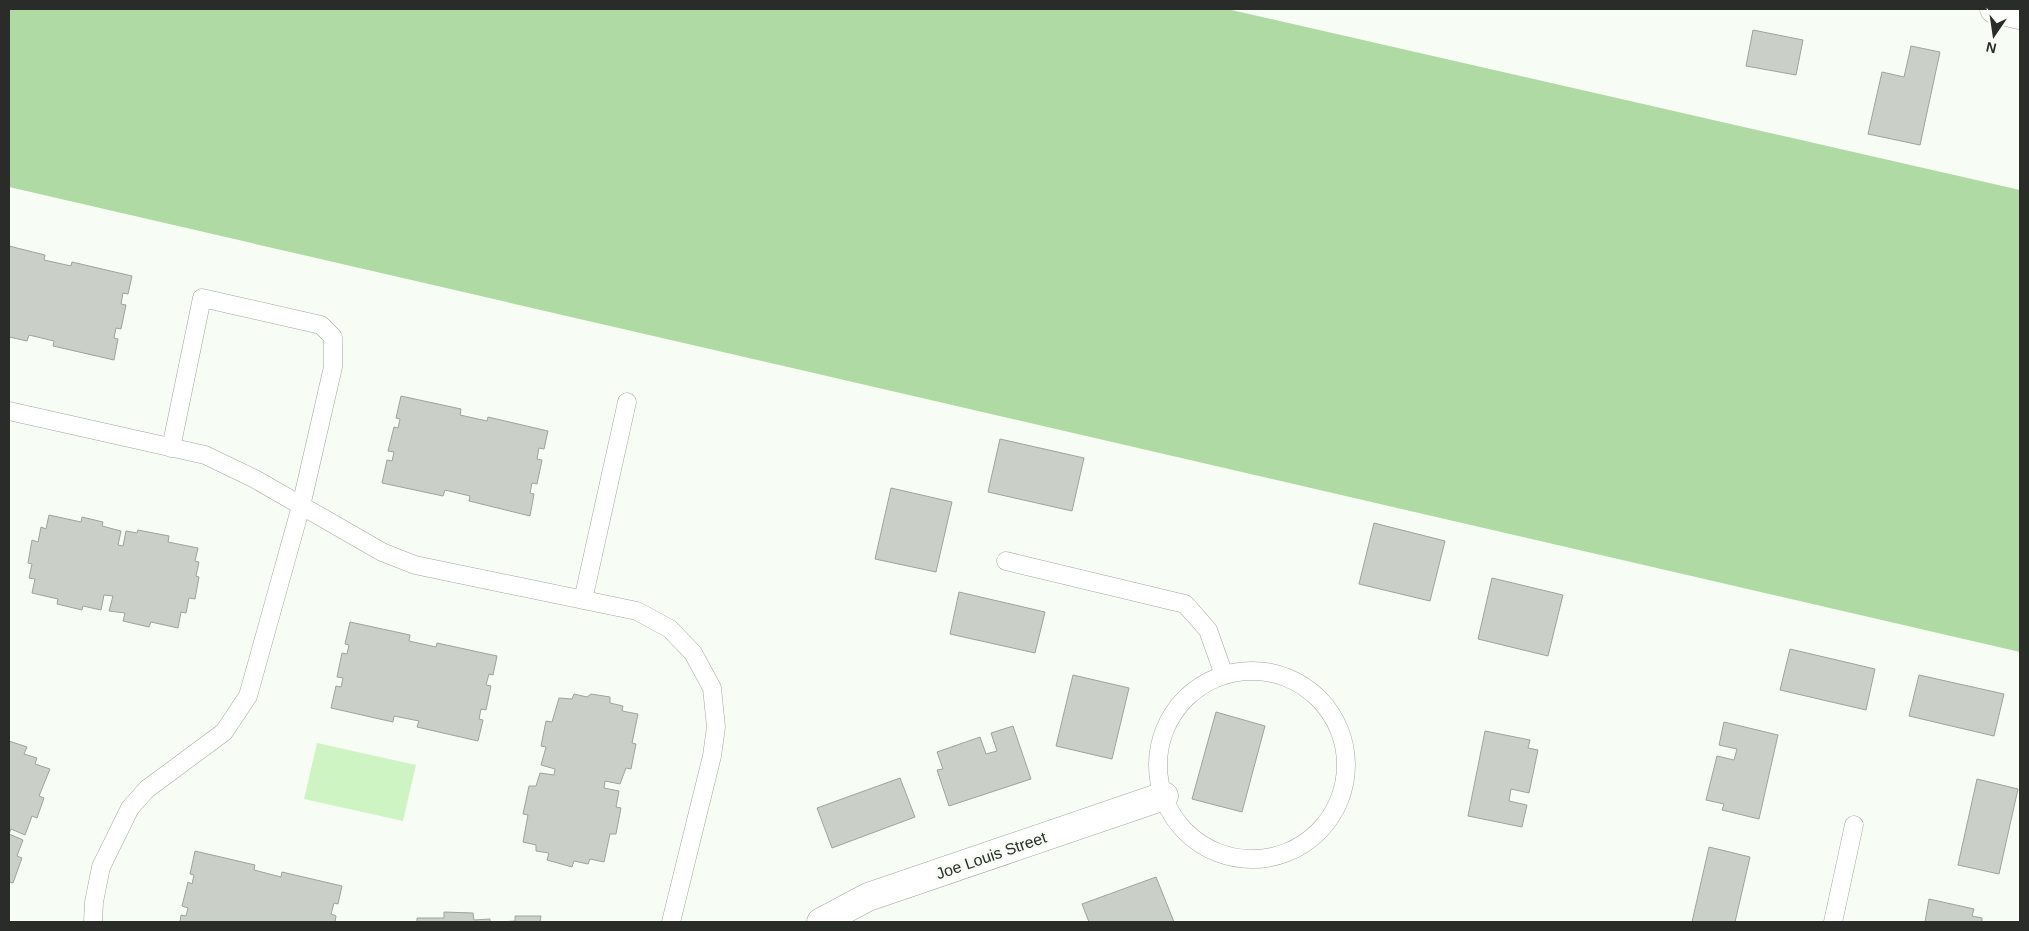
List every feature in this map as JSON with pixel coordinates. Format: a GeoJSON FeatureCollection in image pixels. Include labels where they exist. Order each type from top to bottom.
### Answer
{"type":"FeatureCollection","features":[{"type":"Feature","properties":{"kind":"street"},"geometry":{"type":"LineString","coordinates":[[1994,9],[2020,15]]}},
{"type":"Feature","properties":{"kind":"street","name":"Joe Louis Street"},"geometry":{"type":"LineString","coordinates":[[821,922],[868,897],[1164,796]]}},
{"type":"Feature","properties":{"kind":"lane"},"geometry":{"type":"LineString","coordinates":[[93,922],[94,902],[101,868],[130,808],[147,789],[224,732],[248,696],[301,506],[333,367],[334,337],[321,326],[202,298],[171,448]]}},
{"type":"Feature","properties":{"kind":"lane"},"geometry":{"type":"LineString","coordinates":[[583,600],[627,402]]}},
{"type":"Feature","properties":{"kind":"lane"},"geometry":{"type":"LineString","coordinates":[[9,411],[205,455],[255,479],[382,552],[414,565],[637,611],[670,629],[693,653],[712,688],[716,727],[712,756],[671,922]]}},
{"type":"Feature","properties":{"kind":"lane"},"geometry":{"type":"LineString","coordinates":[[1006,561],[1185,604],[1208,630],[1224,675]]}},
{"type":"Feature","properties":{"kind":"lane"},"geometry":{"type":"LineString","coordinates":[[1256,671],[1288,678],[1307,688],[1330,712],[1344,742],[1346,775],[1336,809],[1316,835],[1288,852],[1256,859],[1218,853],[1190,836],[1169,810],[1158,779],[1159,746],[1172,714],[1194,690],[1224,675],[1256,671]]}},
{"type":"Feature","properties":{"kind":"lane"},"geometry":{"type":"LineString","coordinates":[[1833,922],[1854,825]]}},
{"type":"Feature","properties":{"kind":"green space"},"geometry":{"type":"Polygon","coordinates":[[[9,9],[1227,9],[2020,190],[2020,652],[9,187],[9,9]]]}},
{"type":"Feature","properties":{"kind":"green space"},"geometry":{"type":"Polygon","coordinates":[[[317,743],[416,765],[403,821],[304,799],[317,743]]]}},
{"type":"Feature","properties":{"kind":"building"},"geometry":{"type":"Polygon","coordinates":[[[1753,30],[1803,40],[1796,75],[1746,66],[1753,30]]]}},
{"type":"Feature","properties":{"kind":"building"},"geometry":{"type":"Polygon","coordinates":[[[1911,46],[1940,52],[1920,145],[1868,134],[1882,72],[1904,77],[1911,46]]]}},
{"type":"Feature","properties":{"kind":"building"},"geometry":{"type":"Polygon","coordinates":[[[9,246],[45,255],[44,260],[71,266],[72,262],[132,276],[128,294],[123,293],[121,304],[126,305],[121,329],[116,328],[114,338],[118,339],[114,360],[53,346],[54,341],[29,335],[27,341],[9,337],[9,246]]]}},
{"type":"Feature","properties":{"kind":"building"},"geometry":{"type":"Polygon","coordinates":[[[401,396],[461,409],[460,415],[487,421],[488,417],[548,431],[544,449],[539,448],[537,459],[542,460],[537,484],[532,483],[530,493],[534,494],[530,516],[469,501],[470,496],[445,490],[443,496],[382,483],[387,460],[392,461],[394,452],[388,451],[394,427],[398,428],[400,419],[396,418],[401,396]]]}},
{"type":"Feature","properties":{"kind":"building"},"geometry":{"type":"Polygon","coordinates":[[[1000,439],[1084,458],[1072,511],[988,492],[1000,439]]]}},
{"type":"Feature","properties":{"kind":"building"},"geometry":{"type":"Polygon","coordinates":[[[891,488],[952,502],[936,572],[875,559],[891,488]]]}},
{"type":"Feature","properties":{"kind":"building"},"geometry":{"type":"Polygon","coordinates":[[[49,515],[81,522],[82,517],[103,522],[102,526],[121,531],[118,545],[123,546],[126,531],[137,533],[138,530],[169,536],[168,542],[198,548],[195,561],[199,562],[196,576],[199,577],[195,599],[189,598],[186,613],[181,612],[178,628],[151,622],[149,627],[123,621],[125,613],[109,611],[113,596],[104,595],[101,610],[83,606],[82,610],[57,604],[58,599],[32,593],[35,579],[29,578],[32,564],[28,563],[32,540],[38,542],[41,527],[46,529],[49,515]]]}},
{"type":"Feature","properties":{"kind":"building"},"geometry":{"type":"Polygon","coordinates":[[[1374,523],[1445,541],[1430,601],[1359,584],[1374,523]]]}},
{"type":"Feature","properties":{"kind":"building"},"geometry":{"type":"Polygon","coordinates":[[[1492,578],[1563,595],[1548,656],[1478,639],[1492,578]]]}},
{"type":"Feature","properties":{"kind":"building"},"geometry":{"type":"Polygon","coordinates":[[[959,592],[1045,612],[1035,653],[950,634],[959,592]]]}},
{"type":"Feature","properties":{"kind":"building"},"geometry":{"type":"Polygon","coordinates":[[[350,622],[410,635],[409,641],[436,647],[437,643],[497,656],[493,675],[489,674],[486,685],[491,686],[486,710],[481,709],[479,719],[483,720],[478,741],[417,727],[419,721],[394,716],[393,722],[331,708],[336,686],[341,687],[343,678],[337,677],[342,653],[347,654],[349,645],[345,644],[350,622]]]}},
{"type":"Feature","properties":{"kind":"building"},"geometry":{"type":"Polygon","coordinates":[[[1790,649],[1875,669],[1866,710],[1780,690],[1790,649]]]}},
{"type":"Feature","properties":{"kind":"building"},"geometry":{"type":"Polygon","coordinates":[[[1073,675],[1129,688],[1112,759],[1056,746],[1073,675]]]}},
{"type":"Feature","properties":{"kind":"building"},"geometry":{"type":"Polygon","coordinates":[[[1919,675],[2004,694],[1994,736],[1909,716],[1919,675]]]}},
{"type":"Feature","properties":{"kind":"building"},"geometry":{"type":"Polygon","coordinates":[[[574,694],[587,697],[591,694],[610,697],[610,703],[623,706],[622,711],[638,714],[632,743],[636,744],[631,769],[626,768],[620,784],[605,781],[604,788],[619,791],[616,807],[621,808],[616,834],[610,834],[604,862],[590,859],[588,864],[574,861],[572,867],[547,860],[549,853],[536,851],[536,845],[523,842],[528,815],[523,814],[529,786],[536,786],[540,773],[554,775],[555,769],[541,765],[546,747],[541,746],[546,721],[552,722],[559,698],[572,699],[574,694]]]}},
{"type":"Feature","properties":{"kind":"building"},"geometry":{"type":"Polygon","coordinates":[[[1216,712],[1265,726],[1242,812],[1192,799],[1216,712]]]}},
{"type":"Feature","properties":{"kind":"building"},"geometry":{"type":"Polygon","coordinates":[[[1724,722],[1778,735],[1759,819],[1722,810],[1724,804],[1706,800],[1717,756],[1734,760],[1737,749],[1719,745],[1724,722]]]}},
{"type":"Feature","properties":{"kind":"building"},"geometry":{"type":"Polygon","coordinates":[[[1013,726],[1031,779],[949,806],[937,770],[943,769],[937,752],[980,737],[986,754],[997,751],[991,733],[1013,726]]]}},
{"type":"Feature","properties":{"kind":"building"},"geometry":{"type":"Polygon","coordinates":[[[1485,731],[1530,740],[1528,748],[1538,750],[1529,793],[1511,789],[1509,801],[1527,805],[1522,827],[1468,816],[1485,731]]]}},
{"type":"Feature","properties":{"kind":"building"},"geometry":{"type":"Polygon","coordinates":[[[9,741],[27,747],[24,754],[37,758],[35,764],[50,769],[39,796],[44,798],[37,818],[32,816],[25,835],[11,829],[9,834],[9,741]]]}},
{"type":"Feature","properties":{"kind":"building"},"geometry":{"type":"Polygon","coordinates":[[[900,778],[915,817],[832,848],[817,808],[900,778]]]}},
{"type":"Feature","properties":{"kind":"building"},"geometry":{"type":"Polygon","coordinates":[[[1977,779],[2018,789],[1999,874],[1958,865],[1977,779]]]}},
{"type":"Feature","properties":{"kind":"building"},"geometry":{"type":"Polygon","coordinates":[[[9,834],[23,840],[17,856],[22,858],[13,883],[9,882],[9,834]]]}},
{"type":"Feature","properties":{"kind":"building"},"geometry":{"type":"Polygon","coordinates":[[[1709,847],[1750,857],[1735,922],[1692,922],[1709,847]]]}},
{"type":"Feature","properties":{"kind":"building"},"geometry":{"type":"Polygon","coordinates":[[[195,851],[255,865],[254,870],[281,877],[282,872],[342,886],[338,904],[334,903],[331,914],[336,916],[335,922],[180,922],[181,915],[186,916],[188,908],[182,906],[188,882],[192,884],[194,875],[190,874],[195,851]]]}},
{"type":"Feature","properties":{"kind":"building"},"geometry":{"type":"Polygon","coordinates":[[[1156,877],[1174,922],[1089,922],[1082,904],[1156,877]]]}},
{"type":"Feature","properties":{"kind":"building"},"geometry":{"type":"Polygon","coordinates":[[[1929,899],[1974,909],[1972,916],[1982,918],[1982,922],[1925,922],[1929,899]]]}},
{"type":"Feature","properties":{"kind":"building"},"geometry":{"type":"Polygon","coordinates":[[[444,912],[473,913],[474,920],[490,919],[490,922],[417,922],[417,918],[444,918],[444,912]]]}},
{"type":"Feature","properties":{"kind":"building"},"geometry":{"type":"Polygon","coordinates":[[[515,916],[541,916],[540,922],[498,922],[515,921],[515,916]]]}}]}
